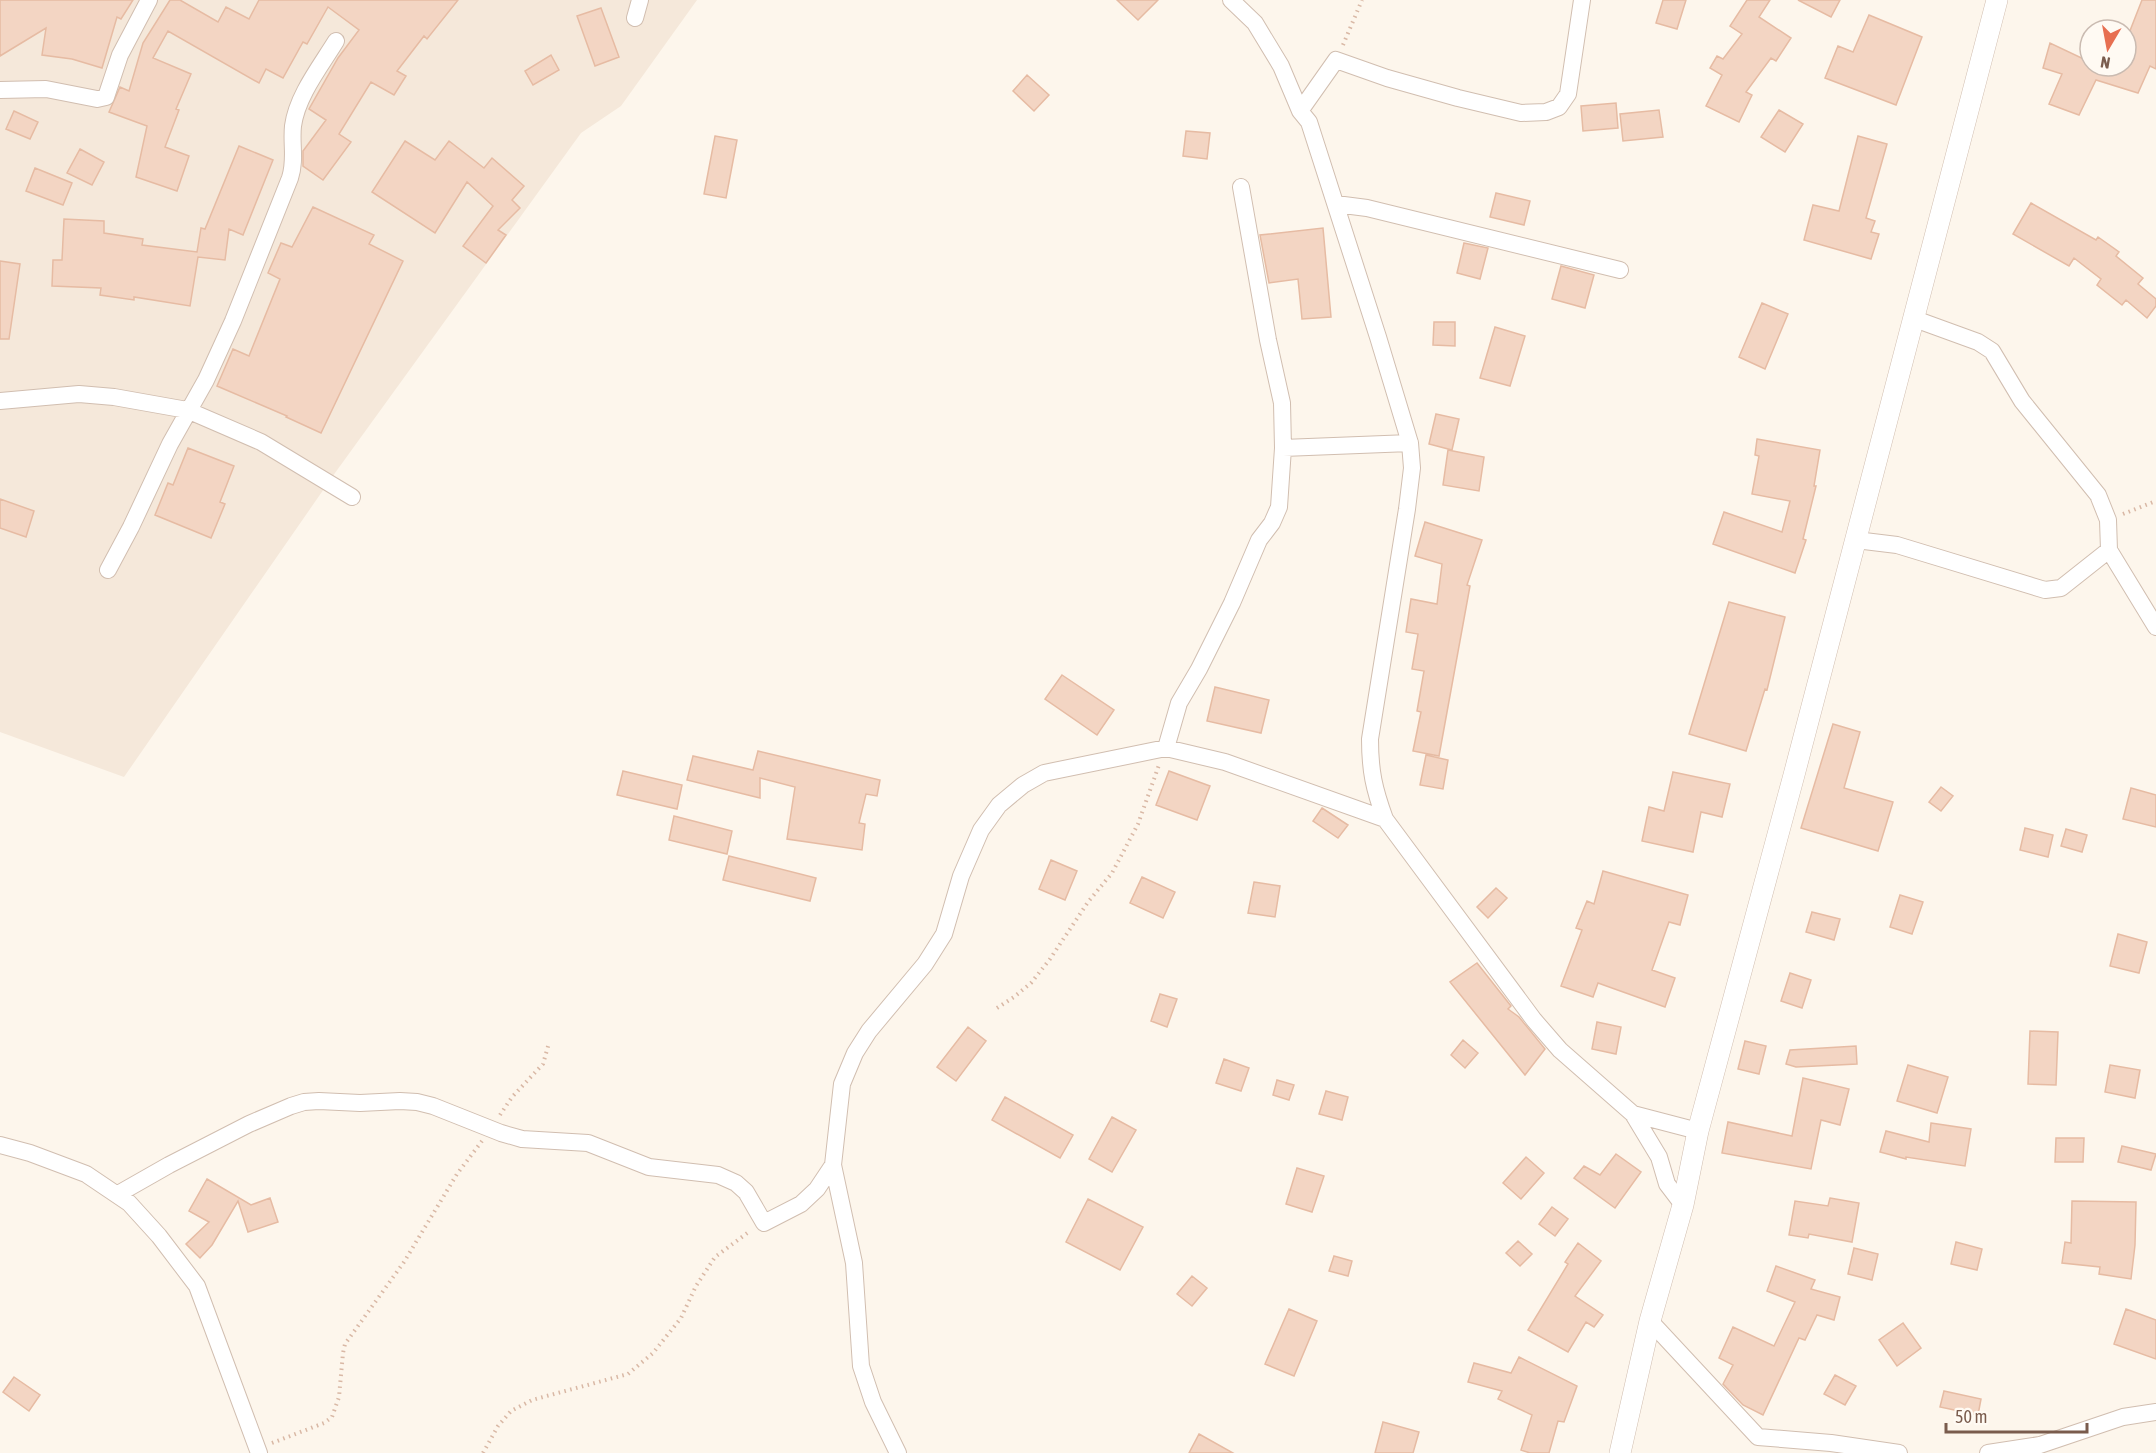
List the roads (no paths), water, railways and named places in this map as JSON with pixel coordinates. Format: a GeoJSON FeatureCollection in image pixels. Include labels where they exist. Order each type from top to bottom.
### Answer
{"type":"FeatureCollection","features":[{"type":"Feature","properties":{"kind":"street"},"geometry":{"type":"LineString","coordinates":[[0,90],[46,89],[97,99],[106,97],[120,55],[149,0]]}},
{"type":"Feature","properties":{"kind":"street"},"geometry":{"type":"LineString","coordinates":[[635,18],[640,0]]}},
{"type":"Feature","properties":{"kind":"street"},"geometry":{"type":"LineString","coordinates":[[1231,0],[1255,23],[1281,66],[1300,111],[1309,122],[1410,444],[1412,468],[1407,509],[1370,739],[1370,767],[1374,788],[1385,819],[1534,1020],[1560,1050],[1633,1114],[1659,1157],[1667,1184],[1683,1205]]}},
{"type":"Feature","properties":{"kind":"street"},"geometry":{"type":"LineString","coordinates":[[1300,111],[1336,60],[1387,78],[1458,98],[1521,113],[1546,112],[1559,106],[1568,94],[1582,0]]}},
{"type":"Feature","properties":{"kind":"street"},"geometry":{"type":"LineString","coordinates":[[1620,1453],[1650,1321],[1683,1205],[1698,1131],[1856,540],[1996,0]]}},
{"type":"Feature","properties":{"kind":"street"},"geometry":{"type":"LineString","coordinates":[[108,570],[188,410],[206,380],[241,302],[290,178],[294,164],[293,127],[295,118],[305,93],[336,41]]}},
{"type":"Feature","properties":{"kind":"street"},"geometry":{"type":"LineString","coordinates":[[1166,748],[1179,703],[1227,612],[1259,540],[1272,523],[1279,507],[1283,448],[1282,403],[1268,340],[1241,187]]}},
{"type":"Feature","properties":{"kind":"street"},"geometry":{"type":"LineString","coordinates":[[1336,204],[1367,208],[1620,270]]}},
{"type":"Feature","properties":{"kind":"street"},"geometry":{"type":"LineString","coordinates":[[1912,318],[1978,342],[1992,351],[2022,401],[2098,495],[2108,520],[2109,550],[2156,627]]}},
{"type":"Feature","properties":{"kind":"street"},"geometry":{"type":"LineString","coordinates":[[0,401],[79,394],[114,397],[188,410],[261,442],[352,497]]}},
{"type":"Feature","properties":{"kind":"street"},"geometry":{"type":"LineString","coordinates":[[1283,448],[1410,444]]}},
{"type":"Feature","properties":{"kind":"street"},"geometry":{"type":"LineString","coordinates":[[1856,540],[1897,545],[2045,590],[2061,588],[2109,550]]}},
{"type":"Feature","properties":{"kind":"street"},"geometry":{"type":"LineString","coordinates":[[898,1453],[873,1402],[861,1366],[854,1263],[833,1165],[842,1084],[855,1053],[869,1031],[925,964],[944,934],[961,876],[981,830],[999,805],[1023,785],[1044,773],[1166,748],[1225,762],[1385,819]]}},
{"type":"Feature","properties":{"kind":"street"},"geometry":{"type":"LineString","coordinates":[[118,1194],[249,1124],[304,1102],[417,1102],[443,1109],[513,1137],[588,1143],[649,1167],[718,1175],[736,1183],[746,1192],[764,1223],[801,1204],[817,1189],[833,1165]]}},
{"type":"Feature","properties":{"kind":"street"},"geometry":{"type":"LineString","coordinates":[[1633,1114],[1698,1131]]}},
{"type":"Feature","properties":{"kind":"street"},"geometry":{"type":"LineString","coordinates":[[0,1145],[57,1162],[86,1174],[129,1203],[159,1236],[197,1286],[258,1451]]}},
{"type":"Feature","properties":{"kind":"street"},"geometry":{"type":"LineString","coordinates":[[1650,1321],[1758,1437],[1831,1443],[1899,1453]]}},
{"type":"Feature","properties":{"kind":"street"},"geometry":{"type":"LineString","coordinates":[[1988,1453],[2040,1445],[2123,1417],[2156,1412]]}}]}
